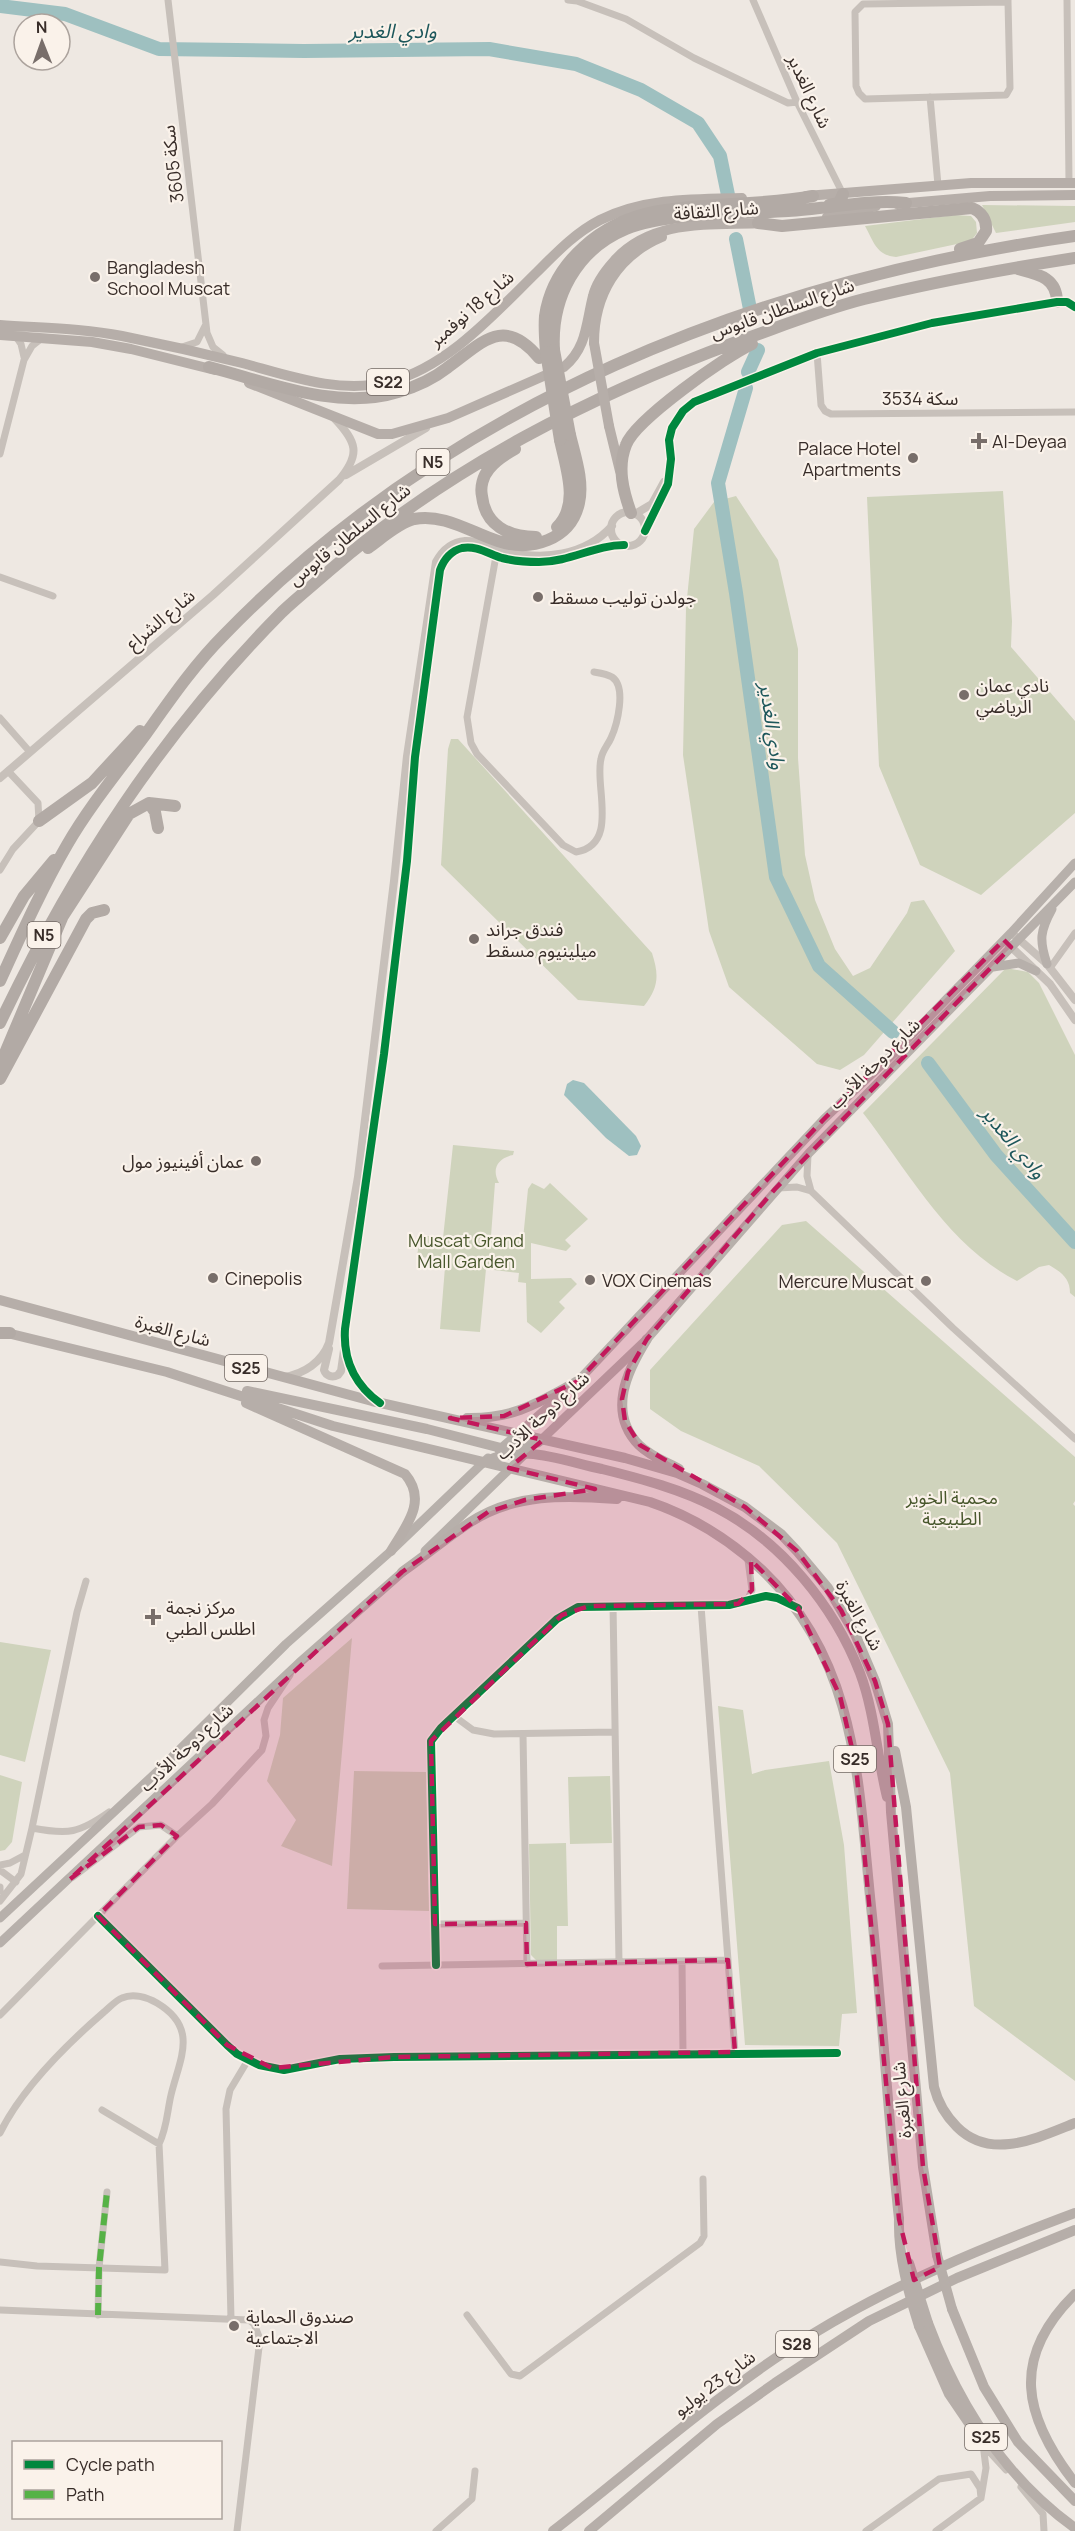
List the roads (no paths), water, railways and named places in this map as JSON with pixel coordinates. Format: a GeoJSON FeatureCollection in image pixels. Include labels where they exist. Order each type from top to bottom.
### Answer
{"type":"FeatureCollection","features":[{"type":"Feature","properties":{"kind":"highway"},"geometry":{"type":"LineString","coordinates":[[799,211],[809,206],[837,204],[842,200],[843,194]]}},
{"type":"Feature","properties":{"kind":"highway"},"geometry":{"type":"LineString","coordinates":[[285,610],[369,548],[414,519],[446,521],[499,542],[519,545],[537,544],[554,538],[566,530],[579,504],[579,477],[549,381],[546,315],[555,285],[572,258],[606,230],[652,212],[772,203],[813,196]]}},
{"type":"Feature","properties":{"kind":"highway"},"geometry":{"type":"LineString","coordinates":[[593,401],[509,453],[488,470],[481,492],[486,513],[493,523],[510,534],[535,537],[558,526],[564,518],[570,494],[565,437],[546,354],[555,313],[566,283],[591,252],[625,229],[678,218],[799,211],[887,202],[906,203]]}},
{"type":"Feature","properties":{"kind":"highway"},"geometry":{"type":"LineString","coordinates":[[758,223],[782,226],[967,207],[979,212],[986,222],[986,231],[981,239],[948,253],[938,260]]}},
{"type":"Feature","properties":{"kind":"highway","name":"شارع السلطان قابوس"},"geometry":{"type":"LineString","coordinates":[[0,981],[67,846],[177,690],[222,637],[295,566],[339,529],[426,467],[535,402],[619,362],[757,309],[826,288],[938,260],[1004,246],[1075,236]]}},
{"type":"Feature","properties":{"kind":"highway","name":"شارع السلطان قابوس"},"geometry":{"type":"LineString","coordinates":[[0,1023],[52,919],[93,849],[156,757],[202,699],[285,610],[354,550],[440,486],[524,435],[593,401],[702,355],[771,330],[862,299],[1013,267],[1075,258]]}},
{"type":"Feature","properties":{"kind":"highway"},"geometry":{"type":"LineString","coordinates":[[1013,267],[1039,274],[1049,280],[1055,290],[1057,302]]}},
{"type":"Feature","properties":{"kind":"highway"},"geometry":{"type":"LineString","coordinates":[[633,513],[622,480],[624,452],[636,429],[710,369],[771,330]]}},
{"type":"Feature","properties":{"kind":"highway"},"geometry":{"type":"LineString","coordinates":[[209,367],[314,394],[344,398],[373,397],[412,387],[446,369],[480,342],[492,338],[513,338],[546,354]]}},
{"type":"Feature","properties":{"kind":"highway"},"geometry":{"type":"LineString","coordinates":[[39,821],[92,783],[177,690]]}},
{"type":"Feature","properties":{"kind":"highway"},"geometry":{"type":"LineString","coordinates":[[63,916],[124,818],[133,810],[149,803],[175,806]]}},
{"type":"Feature","properties":{"kind":"highway"},"geometry":{"type":"LineString","coordinates":[[149,803],[157,817],[158,828]]}},
{"type":"Feature","properties":{"kind":"highway"},"geometry":{"type":"LineString","coordinates":[[0,938],[24,896],[67,846]]}},
{"type":"Feature","properties":{"kind":"highway"},"geometry":{"type":"LineString","coordinates":[[0,1065],[93,849]]}},
{"type":"Feature","properties":{"kind":"highway"},"geometry":{"type":"LineString","coordinates":[[0,1079],[86,919],[92,913],[104,910]]}},
{"type":"Feature","properties":{"kind":"main road"},"geometry":{"type":"LineString","coordinates":[[843,194],[938,185],[1072,182]]}},
{"type":"Feature","properties":{"kind":"main road","name":"شارع 18 نوفمبر"},"geometry":{"type":"LineString","coordinates":[[0,325],[101,332],[238,362],[313,383],[339,386],[376,384],[392,381],[422,369],[452,350],[567,242],[587,227],[609,216],[631,208],[664,201],[843,194]]}},
{"type":"Feature","properties":{"kind":"main road","name":"شارع الثقافة"},"geometry":{"type":"LineString","coordinates":[[448,418],[564,367],[570,362],[583,342],[593,294],[598,284],[616,258],[633,244],[651,234],[672,228],[804,220],[906,203],[990,196],[1075,195]]}},
{"type":"Feature","properties":{"kind":"main road"},"geometry":{"type":"LineString","coordinates":[[622,480],[609,426],[594,343],[595,317],[600,300],[608,282],[627,260],[650,243],[667,235],[712,225]]}},
{"type":"Feature","properties":{"kind":"main road"},"geometry":{"type":"LineString","coordinates":[[0,334],[44,337],[130,349],[209,367],[371,433],[385,435],[448,418]]}},
{"type":"Feature","properties":{"kind":"main road","name":"شارع دوحة الأدب"},"geometry":{"type":"LineString","coordinates":[[0,1943],[299,1663],[402,1572],[647,1339],[775,1189],[991,968],[1011,940],[1075,863]]}},
{"type":"Feature","properties":{"kind":"main road","name":"شارع دوحة الأدب"},"geometry":{"type":"LineString","coordinates":[[0,1918],[160,1769],[286,1644],[391,1551],[483,1462],[578,1381],[824,1119],[1075,882]]}},
{"type":"Feature","properties":{"kind":"main road"},"geometry":{"type":"LineString","coordinates":[[1048,966],[1043,951],[1042,928],[1057,900]]}},
{"type":"Feature","properties":{"kind":"main road"},"geometry":{"type":"LineString","coordinates":[[991,968],[1000,964],[1019,963],[1036,971]]}},
{"type":"Feature","properties":{"kind":"main road","name":"شارع الغبرة"},"geometry":{"type":"LineString","coordinates":[[0,1300],[381,1403],[625,1458],[702,1484],[762,1519],[781,1534],[814,1570],[841,1610],[862,1649],[875,1681],[888,1724],[891,1812],[923,2167],[937,2255],[952,2309],[984,2387],[1018,2442],[1075,2501]]}},
{"type":"Feature","properties":{"kind":"main road","name":"شارع الغبرة"},"geometry":{"type":"LineString","coordinates":[[3,1332],[200,1382],[333,1426],[650,1502],[693,1519],[734,1545],[784,1592],[798,1608],[820,1646],[840,1695],[856,1766],[899,2219],[924,2325],[978,2426],[1004,2461],[1055,2514],[1075,2528]]}},
{"type":"Feature","properties":{"kind":"main road"},"geometry":{"type":"LineString","coordinates":[[647,1339],[634,1360],[623,1387],[625,1421],[632,1436],[648,1452],[702,1484]]}},
{"type":"Feature","properties":{"kind":"main road"},"geometry":{"type":"LineString","coordinates":[[450,1418],[504,1416],[529,1408],[578,1381]]}},
{"type":"Feature","properties":{"kind":"main road"},"geometry":{"type":"LineString","coordinates":[[200,1382],[428,1429],[501,1448],[522,1447],[542,1440]]}},
{"type":"Feature","properties":{"kind":"main road"},"geometry":{"type":"LineString","coordinates":[[200,1382],[405,1474],[414,1489],[416,1507],[391,1551]]}},
{"type":"Feature","properties":{"kind":"main road"},"geometry":{"type":"LineString","coordinates":[[490,1445],[497,1443],[500,1439],[500,1434],[495,1429]]}},
{"type":"Feature","properties":{"kind":"main road"},"geometry":{"type":"LineString","coordinates":[[483,1462],[504,1454],[526,1453],[630,1476],[691,1496],[719,1509],[788,1562],[807,1583],[833,1619],[861,1675],[891,1812]]}},
{"type":"Feature","properties":{"kind":"main road"},"geometry":{"type":"LineString","coordinates":[[402,1572],[470,1522],[507,1505],[525,1500],[561,1496],[650,1502]]}},
{"type":"Feature","properties":{"kind":"main road"},"geometry":{"type":"LineString","coordinates":[[888,1724],[906,1808],[934,2087],[941,2107],[949,2119],[966,2135],[976,2141],[1001,2146],[1026,2141],[1075,2123]]}},
{"type":"Feature","properties":{"kind":"main road","name":"شارع 23 يوليو"},"geometry":{"type":"LineString","coordinates":[[553,2531],[729,2392],[810,2336],[848,2313],[950,2261],[1075,2213]]}},
{"type":"Feature","properties":{"kind":"main road","name":"شارع 23 يوليو"},"geometry":{"type":"LineString","coordinates":[[589,2531],[717,2424],[869,2321],[957,2278],[1075,2230]]}},
{"type":"Feature","properties":{"kind":"main road"},"geometry":{"type":"LineString","coordinates":[[1075,2294],[1059,2310],[1042,2334],[1034,2358],[1031,2384],[1034,2408],[1040,2428],[1075,2483]]}},
{"type":"Feature","properties":{"kind":"main road"},"geometry":{"type":"LineString","coordinates":[[924,2325],[949,2394],[982,2444]]}},
{"type":"Feature","properties":{"kind":"street","name":"سكة 3605"},"geometry":{"type":"LineString","coordinates":[[168,0],[206,324],[210,339],[218,353],[238,362]]}},
{"type":"Feature","properties":{"kind":"street"},"geometry":{"type":"LineString","coordinates":[[568,0],[577,1],[626,19],[694,58],[788,103],[797,102]]}},
{"type":"Feature","properties":{"kind":"street","name":"شارع الغدير"},"geometry":{"type":"LineString","coordinates":[[753,0],[797,102],[843,194]]}},
{"type":"Feature","properties":{"kind":"street"},"geometry":{"type":"LineString","coordinates":[[1067,0],[1072,182]]}},
{"type":"Feature","properties":{"kind":"street"},"geometry":{"type":"LineString","coordinates":[[884,1],[1008,1],[1010,88],[1006,95],[865,99],[859,93],[856,86],[855,12],[863,4],[884,1]]}},
{"type":"Feature","properties":{"kind":"street"},"geometry":{"type":"LineString","coordinates":[[930,98],[938,185]]}},
{"type":"Feature","properties":{"kind":"street"},"geometry":{"type":"LineString","coordinates":[[282,1377],[298,1374],[312,1366],[323,1355],[328,1343],[358,1177],[407,756],[433,568],[443,551],[459,542],[478,542],[518,554],[559,554],[590,545],[612,526],[619,516],[649,507],[659,494],[665,476],[672,428],[678,416],[688,406],[700,399],[817,353],[932,322],[1057,302],[1073,305]]}},
{"type":"Feature","properties":{"kind":"street"},"geometry":{"type":"LineString","coordinates":[[176,349],[197,342],[206,324]]}},
{"type":"Feature","properties":{"kind":"street"},"geometry":{"type":"LineString","coordinates":[[15,335],[21,344],[24,360]]}},
{"type":"Feature","properties":{"kind":"street"},"geometry":{"type":"LineString","coordinates":[[0,454],[24,360],[32,346],[44,337]]}},
{"type":"Feature","properties":{"kind":"street","name":"سكة 3534"},"geometry":{"type":"LineString","coordinates":[[817,353],[821,405],[831,414],[1075,412]]}},
{"type":"Feature","properties":{"kind":"street","name":"شارع الشراع"},"geometry":{"type":"LineString","coordinates":[[0,778],[213,596],[339,480],[348,469],[354,454],[354,444],[334,417]]}},
{"type":"Feature","properties":{"kind":"street","name":"شارع الشراع"},"geometry":{"type":"LineString","coordinates":[[339,480],[381,453],[448,418]]}},
{"type":"Feature","properties":{"kind":"street"},"geometry":{"type":"LineString","coordinates":[[328,1343],[329,1353],[324,1370],[329,1376],[335,1377],[340,1373],[345,1349],[345,1329],[383,1064],[407,861],[415,757],[440,570],[448,556],[461,549],[476,549],[517,561],[549,562],[570,559],[607,547],[636,544],[642,538],[669,484],[671,461],[669,452]]}},
{"type":"Feature","properties":{"kind":"street"},"geometry":{"type":"LineString","coordinates":[[633,513],[644,522],[645,531]]}},
{"type":"Feature","properties":{"kind":"street"},"geometry":{"type":"LineString","coordinates":[[612,526],[614,538],[624,546]]}},
{"type":"Feature","properties":{"kind":"street"},"geometry":{"type":"LineString","coordinates":[[496,556],[467,717],[471,743],[486,765],[566,849],[576,852],[592,844],[600,831],[602,808],[600,759],[611,737],[619,710],[620,688],[617,682],[611,677],[594,672]]}},
{"type":"Feature","properties":{"kind":"street"},"geometry":{"type":"LineString","coordinates":[[0,577],[52,597]]}},
{"type":"Feature","properties":{"kind":"street"},"geometry":{"type":"LineString","coordinates":[[0,718],[30,752]]}},
{"type":"Feature","properties":{"kind":"street"},"geometry":{"type":"LineString","coordinates":[[0,870],[13,849],[39,821],[38,803],[8,771]]}},
{"type":"Feature","properties":{"kind":"street"},"geometry":{"type":"LineString","coordinates":[[1048,966],[1075,933]]}},
{"type":"Feature","properties":{"kind":"street"},"geometry":{"type":"LineString","coordinates":[[1011,940],[1048,966],[1075,1000]]}},
{"type":"Feature","properties":{"kind":"street"},"geometry":{"type":"LineString","coordinates":[[1011,940],[1036,971],[1050,984],[1075,1020]]}},
{"type":"Feature","properties":{"kind":"street"},"geometry":{"type":"LineString","coordinates":[[809,1153],[807,1168],[811,1191]]}},
{"type":"Feature","properties":{"kind":"street"},"geometry":{"type":"LineString","coordinates":[[775,1189],[790,1186],[811,1191],[953,1328],[1075,1439]]}},
{"type":"Feature","properties":{"kind":"street"},"geometry":{"type":"LineString","coordinates":[[345,1349],[348,1363],[359,1383],[381,1403]]}},
{"type":"Feature","properties":{"kind":"street"},"geometry":{"type":"LineString","coordinates":[[748,1557],[752,1590],[748,1599]]}},
{"type":"Feature","properties":{"kind":"street"},"geometry":{"type":"LineString","coordinates":[[0,1901],[16,1882],[33,1828],[77,1612],[86,1581]]}},
{"type":"Feature","properties":{"kind":"street"},"geometry":{"type":"LineString","coordinates":[[436,1965],[431,1741],[454,1716],[562,1615],[578,1607],[729,1605],[748,1599],[771,1597],[798,1608]]}},
{"type":"Feature","properties":{"kind":"street"},"geometry":{"type":"LineString","coordinates":[[613,1605],[619,1962]]}},
{"type":"Feature","properties":{"kind":"street"},"geometry":{"type":"LineString","coordinates":[[701,1606],[735,2052]]}},
{"type":"Feature","properties":{"kind":"street"},"geometry":{"type":"LineString","coordinates":[[0,2015],[177,1836],[212,1804],[262,1750],[266,1736],[264,1720],[268,1708],[299,1663]]}},
{"type":"Feature","properties":{"kind":"street"},"geometry":{"type":"LineString","coordinates":[[454,1716],[473,1730],[494,1734],[614,1732]]}},
{"type":"Feature","properties":{"kind":"street"},"geometry":{"type":"LineString","coordinates":[[523,1734],[527,1964]]}},
{"type":"Feature","properties":{"kind":"street"},"geometry":{"type":"LineString","coordinates":[[33,1828],[60,1834],[72,1833],[90,1825],[128,1798]]}},
{"type":"Feature","properties":{"kind":"street"},"geometry":{"type":"LineString","coordinates":[[69,1880],[139,1827],[161,1825],[177,1836]]}},
{"type":"Feature","properties":{"kind":"street"},"geometry":{"type":"LineString","coordinates":[[0,1865],[10,1863],[25,1855]]}},
{"type":"Feature","properties":{"kind":"street"},"geometry":{"type":"LineString","coordinates":[[0,1870],[16,1882]]}},
{"type":"Feature","properties":{"kind":"street"},"geometry":{"type":"LineString","coordinates":[[98,1916],[226,2045],[259,2065],[284,2070],[340,2060],[394,2057],[735,2052],[837,2053]]}},
{"type":"Feature","properties":{"kind":"street"},"geometry":{"type":"LineString","coordinates":[[435,1924],[526,1923]]}},
{"type":"Feature","properties":{"kind":"street"},"geometry":{"type":"LineString","coordinates":[[382,1966],[728,1960]]}},
{"type":"Feature","properties":{"kind":"street"},"geometry":{"type":"LineString","coordinates":[[682,1961],[683,2053]]}},
{"type":"Feature","properties":{"kind":"street"},"geometry":{"type":"LineString","coordinates":[[0,2133],[41,2075],[78,2035],[122,1998],[137,1996],[149,1998],[166,2009],[178,2021],[185,2049],[170,2097],[166,2130],[159,2144],[165,2270],[37,2266],[0,2262]]}},
{"type":"Feature","properties":{"kind":"street"},"geometry":{"type":"LineString","coordinates":[[231,2319],[225,2109],[230,2090],[248,2060]]}},
{"type":"Feature","properties":{"kind":"street"},"geometry":{"type":"LineString","coordinates":[[102,2110],[159,2144]]}},
{"type":"Feature","properties":{"kind":"street"},"geometry":{"type":"LineString","coordinates":[[467,2315],[511,2374],[520,2376],[700,2243],[704,2236],[703,2179]]}},
{"type":"Feature","properties":{"kind":"street"},"geometry":{"type":"LineString","coordinates":[[98,2315],[99,2268],[107,2192]]}},
{"type":"Feature","properties":{"kind":"street"},"geometry":{"type":"LineString","coordinates":[[0,2310],[231,2319],[249,2320],[254,2324],[260,2339],[237,2531]]}},
{"type":"Feature","properties":{"kind":"street"},"geometry":{"type":"LineString","coordinates":[[936,2531],[981,2498],[986,2468],[982,2444]]}},
{"type":"Feature","properties":{"kind":"street"},"geometry":{"type":"LineString","coordinates":[[982,2444],[1037,2505],[1043,2514],[1044,2531]]}},
{"type":"Feature","properties":{"kind":"street"},"geometry":{"type":"LineString","coordinates":[[436,2531],[472,2499],[475,2471]]}},
{"type":"Feature","properties":{"kind":"street"},"geometry":{"type":"LineString","coordinates":[[866,2531],[945,2477],[971,2474],[980,2488],[981,2498]]}},
{"type":"Feature","properties":{"kind":"water"},"geometry":{"type":"Polygon","coordinates":[[[573,1080],[584,1083],[636,1136],[641,1146],[637,1155],[629,1156],[606,1138],[564,1095],[567,1084],[573,1080]]]}},
{"type":"Feature","properties":{"kind":"waterway","name":"وادي الغدير"},"geometry":{"type":"LineString","coordinates":[[0,6],[65,14],[159,49],[304,51],[489,49],[576,64],[641,90],[698,123],[720,156],[728,195]]}},
{"type":"Feature","properties":{"kind":"waterway","name":"وادي الغدير"},"geometry":{"type":"LineString","coordinates":[[736,239],[750,309]]}},
{"type":"Feature","properties":{"kind":"waterway","name":"وادي الغدير"},"geometry":{"type":"LineString","coordinates":[[748,372],[758,350]]}},
{"type":"Feature","properties":{"kind":"waterway","name":"وادي الغدير"},"geometry":{"type":"LineString","coordinates":[[746,388],[718,483],[776,877],[819,966],[893,1032]]}},
{"type":"Feature","properties":{"kind":"waterway","name":"وادي الغدير"},"geometry":{"type":"LineString","coordinates":[[928,1063],[996,1155],[1075,1242]]}},
{"type":"Feature","properties":{"kind":"place","name":"Bangladesh School Muscat"},"geometry":{"type":"Point","coordinates":[95,277]}},
{"type":"Feature","properties":{"kind":"place","name":"Al-Deyaa"},"geometry":{"type":"Point","coordinates":[979,441]}},
{"type":"Feature","properties":{"kind":"place","name":"Palace Hotel Apartments"},"geometry":{"type":"Point","coordinates":[913,458]}},
{"type":"Feature","properties":{"kind":"place","name":"جولدن توليب مسقط"},"geometry":{"type":"Point","coordinates":[538,597]}},
{"type":"Feature","properties":{"kind":"place","name":"نادي عمان الرياضي"},"geometry":{"type":"Point","coordinates":[964,695]}},
{"type":"Feature","properties":{"kind":"place","name":"فندق جراند ميلينيوم مسقط"},"geometry":{"type":"Point","coordinates":[474,939]}},
{"type":"Feature","properties":{"kind":"place","name":"عمان أفينيوز مول"},"geometry":{"type":"Point","coordinates":[256,1161]}},
{"type":"Feature","properties":{"kind":"place","name":"Cinepolis"},"geometry":{"type":"Point","coordinates":[213,1278]}},
{"type":"Feature","properties":{"kind":"place","name":"VOX Cinemas"},"geometry":{"type":"Point","coordinates":[590,1280]}},
{"type":"Feature","properties":{"kind":"place","name":"Mercure Muscat"},"geometry":{"type":"Point","coordinates":[926,1281]}},
{"type":"Feature","properties":{"kind":"place","name":"مركز نجمة اطلس الطبي"},"geometry":{"type":"Point","coordinates":[153,1617]}},
{"type":"Feature","properties":{"kind":"place","name":"صندوق الحماية الاجتماعية"},"geometry":{"type":"Point","coordinates":[234,2326]}},
{"type":"Feature","properties":{"kind":"park label","name":"Muscat Grand Mall Garden"},"geometry":{"type":"Point","coordinates":[466,1250]}},
{"type":"Feature","properties":{"kind":"park label","name":"محمية الخوير الطبيعية"},"geometry":{"type":"Point","coordinates":[952,1507]}}]}
